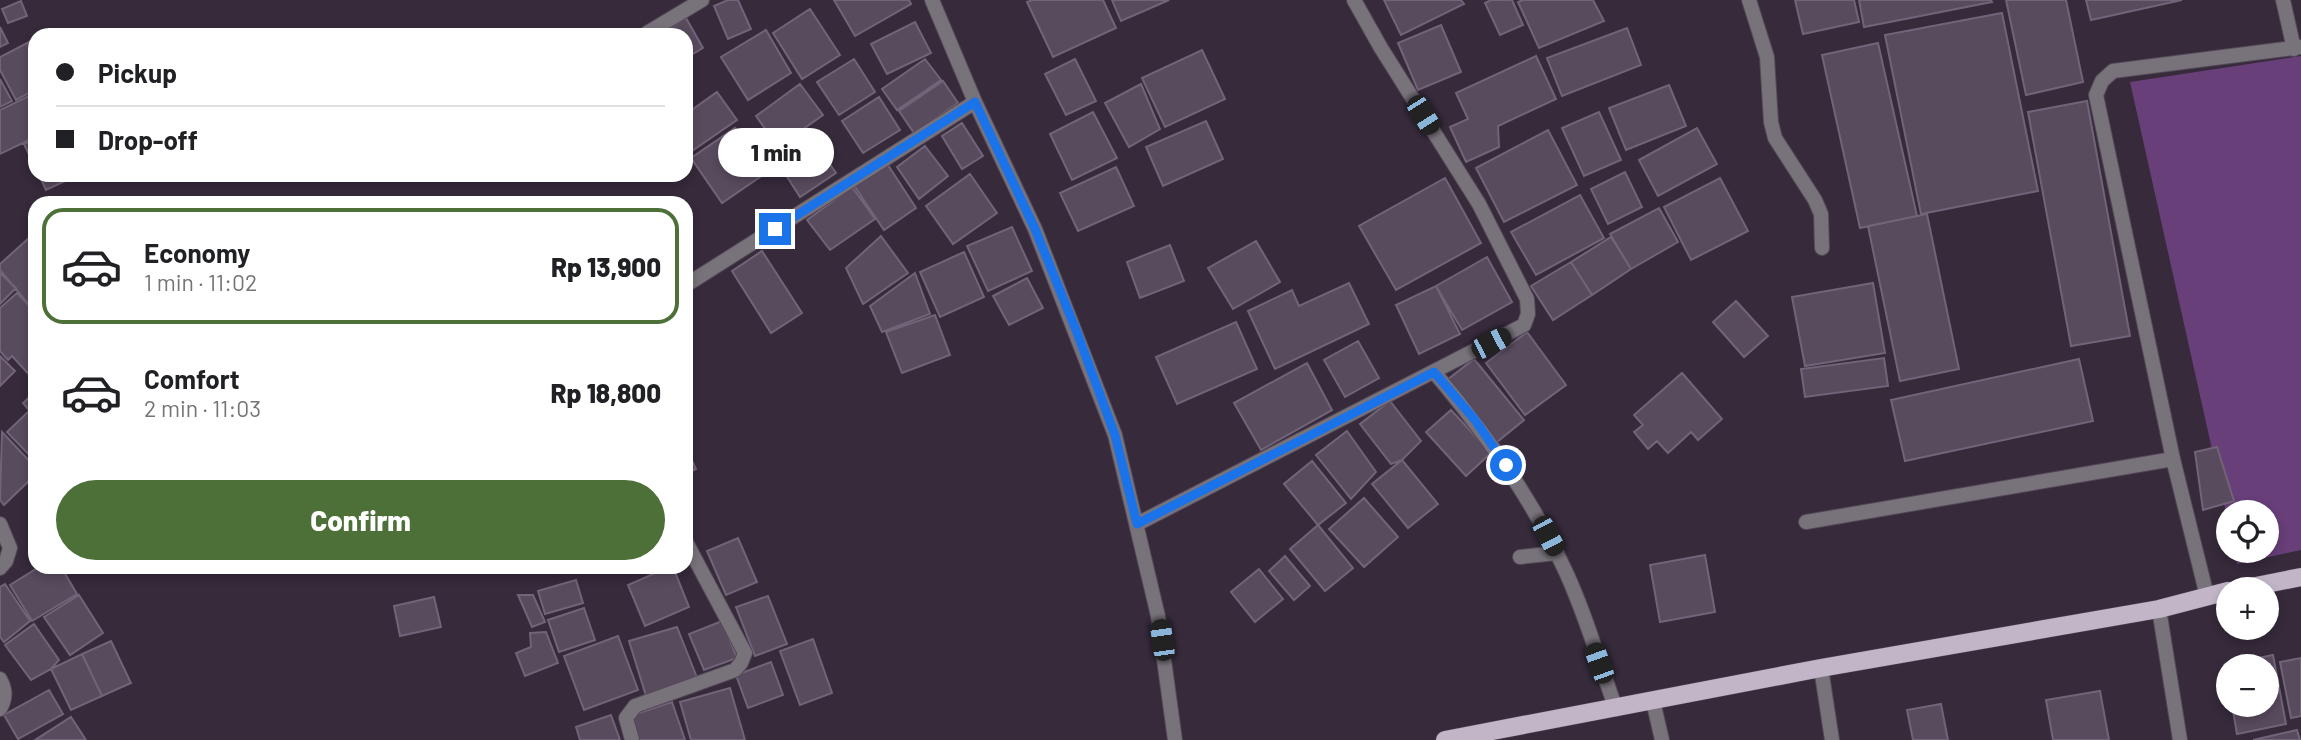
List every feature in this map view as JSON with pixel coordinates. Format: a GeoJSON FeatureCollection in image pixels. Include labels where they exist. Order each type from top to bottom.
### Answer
{"type":"FeatureCollection","features":[{"type":"Feature","properties":{"kind":"main road"},"geometry":{"type":"LineString","coordinates":[[2279,581],[2301,577]]}},
{"type":"Feature","properties":{"kind":"main road"},"geometry":{"type":"LineString","coordinates":[[1445,740],[1821,668],[2159,609],[2216,594]]}},
{"type":"Feature","properties":{"kind":"street"},"geometry":{"type":"LineString","coordinates":[[655,28],[702,0]]}},
{"type":"Feature","properties":{"kind":"street"},"geometry":{"type":"LineString","coordinates":[[932,0],[975,102],[1035,229],[1115,435],[1158,616],[1175,740]]}},
{"type":"Feature","properties":{"kind":"street"},"geometry":{"type":"LineString","coordinates":[[1137,524],[1524,325],[1528,314],[1527,299],[1479,204],[1354,0]]}},
{"type":"Feature","properties":{"kind":"street"},"geometry":{"type":"LineString","coordinates":[[1749,0],[1768,57],[1771,122],[1775,138],[1815,200],[1821,214],[1822,248]]}},
{"type":"Feature","properties":{"kind":"street"},"geometry":{"type":"LineString","coordinates":[[2207,596],[2173,459],[2096,95],[2102,81],[2113,71],[2297,48],[2283,0]]}},
{"type":"Feature","properties":{"kind":"street"},"geometry":{"type":"LineString","coordinates":[[693,281],[975,102]]}},
{"type":"Feature","properties":{"kind":"street"},"geometry":{"type":"LineString","coordinates":[[1434,372],[1475,420],[1521,488],[1557,553],[1616,709]]}},
{"type":"Feature","properties":{"kind":"street"},"geometry":{"type":"LineString","coordinates":[[1806,522],[2173,459]]}},
{"type":"Feature","properties":{"kind":"street"},"geometry":{"type":"LineString","coordinates":[[0,524],[10,548],[6,561],[0,568]]}},
{"type":"Feature","properties":{"kind":"street"},"geometry":{"type":"LineString","coordinates":[[1520,557],[1557,553]]}},
{"type":"Feature","properties":{"kind":"street"},"geometry":{"type":"LineString","coordinates":[[632,740],[626,718],[635,706],[734,670],[745,653],[693,555]]}},
{"type":"Feature","properties":{"kind":"street"},"geometry":{"type":"LineString","coordinates":[[2159,609],[2180,740]]}},
{"type":"Feature","properties":{"kind":"street"},"geometry":{"type":"LineString","coordinates":[[1821,668],[1832,740]]}},
{"type":"Feature","properties":{"kind":"street"},"geometry":{"type":"LineString","coordinates":[[0,679],[6,699],[0,709]]}},
{"type":"Feature","properties":{"kind":"street"},"geometry":{"type":"LineString","coordinates":[[1653,701],[1662,740]]}},
{"type":"Feature","properties":{"kind":"shaded area"},"geometry":{"type":"Polygon","coordinates":[[[2301,56],[2301,550],[2279,555],[2279,500],[2223,500],[2130,82],[2301,56]]]}},
{"type":"Feature","properties":{"kind":"building"},"geometry":{"type":"Polygon","coordinates":[[[728,0],[738,0],[751,29],[728,39],[714,6],[728,0]]]}},
{"type":"Feature","properties":{"kind":"building"},"geometry":{"type":"Polygon","coordinates":[[[834,0],[909,0],[911,4],[855,36],[834,0]]]}},
{"type":"Feature","properties":{"kind":"building"},"geometry":{"type":"Polygon","coordinates":[[[1103,0],[1116,28],[1053,57],[1027,2],[1103,0]]]}},
{"type":"Feature","properties":{"kind":"building"},"geometry":{"type":"Polygon","coordinates":[[[1112,0],[1169,0],[1121,21],[1112,0]]]}},
{"type":"Feature","properties":{"kind":"building"},"geometry":{"type":"Polygon","coordinates":[[[1384,0],[1461,0],[1464,4],[1401,35],[1384,0]]]}},
{"type":"Feature","properties":{"kind":"building"},"geometry":{"type":"Polygon","coordinates":[[[1491,0],[1512,0],[1523,25],[1500,35],[1485,3],[1491,0]]]}},
{"type":"Feature","properties":{"kind":"building"},"geometry":{"type":"Polygon","coordinates":[[[1593,0],[1604,21],[1539,48],[1518,2],[1593,0]]]}},
{"type":"Feature","properties":{"kind":"building"},"geometry":{"type":"Polygon","coordinates":[[[1795,0],[1854,0],[1859,22],[1803,34],[1795,0]]]}},
{"type":"Feature","properties":{"kind":"building"},"geometry":{"type":"Polygon","coordinates":[[[1859,0],[1991,0],[1992,2],[1864,27],[1859,0]]]}},
{"type":"Feature","properties":{"kind":"building"},"geometry":{"type":"Polygon","coordinates":[[[2006,0],[2066,0],[2083,82],[2026,95],[2006,0]]]}},
{"type":"Feature","properties":{"kind":"building"},"geometry":{"type":"Polygon","coordinates":[[[2086,0],[2182,0],[2091,20],[2086,0]]]}},
{"type":"Feature","properties":{"kind":"building"},"geometry":{"type":"Polygon","coordinates":[[[21,1],[27,16],[8,23],[2,9],[21,1]]]}},
{"type":"Feature","properties":{"kind":"building"},"geometry":{"type":"Polygon","coordinates":[[[810,9],[840,55],[802,79],[773,33],[810,9]]]}},
{"type":"Feature","properties":{"kind":"building"},"geometry":{"type":"Polygon","coordinates":[[[2002,13],[2038,191],[1921,214],[1885,35],[2002,13]]]}},
{"type":"Feature","properties":{"kind":"building"},"geometry":{"type":"Polygon","coordinates":[[[686,18],[692,28],[670,28],[686,18]]]}},
{"type":"Feature","properties":{"kind":"building"},"geometry":{"type":"Polygon","coordinates":[[[915,22],[931,53],[887,74],[871,44],[915,22]]]}},
{"type":"Feature","properties":{"kind":"building"},"geometry":{"type":"Polygon","coordinates":[[[1441,25],[1461,72],[1418,90],[1398,43],[1441,25]]]}},
{"type":"Feature","properties":{"kind":"building"},"geometry":{"type":"Polygon","coordinates":[[[0,27],[8,43],[0,47],[0,27]]]}},
{"type":"Feature","properties":{"kind":"building"},"geometry":{"type":"Polygon","coordinates":[[[1627,28],[1641,65],[1562,96],[1547,58],[1627,28]]]}},
{"type":"Feature","properties":{"kind":"building"},"geometry":{"type":"Polygon","coordinates":[[[693,30],[703,48],[693,54],[693,30]]]}},
{"type":"Feature","properties":{"kind":"building"},"geometry":{"type":"Polygon","coordinates":[[[766,30],[791,73],[748,100],[721,57],[766,30]]]}},
{"type":"Feature","properties":{"kind":"building"},"geometry":{"type":"Polygon","coordinates":[[[28,43],[28,94],[16,100],[0,70],[0,57],[28,43]]]}},
{"type":"Feature","properties":{"kind":"building"},"geometry":{"type":"Polygon","coordinates":[[[1878,43],[1917,216],[1860,228],[1822,55],[1878,43]]]}},
{"type":"Feature","properties":{"kind":"building"},"geometry":{"type":"Polygon","coordinates":[[[1202,50],[1225,99],[1165,127],[1142,78],[1202,50]]]}},
{"type":"Feature","properties":{"kind":"building"},"geometry":{"type":"Polygon","coordinates":[[[1536,56],[1556,99],[1498,126],[1499,147],[1466,162],[1450,127],[1468,119],[1456,93],[1536,56]]]}},
{"type":"Feature","properties":{"kind":"building"},"geometry":{"type":"Polygon","coordinates":[[[854,59],[875,92],[839,115],[817,82],[854,59]]]}},
{"type":"Feature","properties":{"kind":"building"},"geometry":{"type":"Polygon","coordinates":[[[925,59],[941,80],[897,110],[882,89],[925,59]]]}},
{"type":"Feature","properties":{"kind":"building"},"geometry":{"type":"Polygon","coordinates":[[[1075,59],[1096,101],[1066,115],[1045,74],[1075,59]]]}},
{"type":"Feature","properties":{"kind":"building"},"geometry":{"type":"Polygon","coordinates":[[[0,79],[12,101],[0,107],[0,79]]]}},
{"type":"Feature","properties":{"kind":"building"},"geometry":{"type":"Polygon","coordinates":[[[943,81],[958,103],[914,133],[899,111],[943,81]]]}},
{"type":"Feature","properties":{"kind":"building"},"geometry":{"type":"Polygon","coordinates":[[[800,84],[823,115],[778,147],[756,116],[800,84]]]}},
{"type":"Feature","properties":{"kind":"building"},"geometry":{"type":"Polygon","coordinates":[[[1141,84],[1160,129],[1129,147],[1105,103],[1141,84]]]}},
{"type":"Feature","properties":{"kind":"building"},"geometry":{"type":"Polygon","coordinates":[[[1669,85],[1686,126],[1626,150],[1609,108],[1669,85]]]}},
{"type":"Feature","properties":{"kind":"building"},"geometry":{"type":"Polygon","coordinates":[[[717,92],[737,120],[693,150],[693,109],[717,92]]]}},
{"type":"Feature","properties":{"kind":"building"},"geometry":{"type":"Polygon","coordinates":[[[28,96],[28,140],[0,154],[0,110],[28,96]]]}},
{"type":"Feature","properties":{"kind":"building"},"geometry":{"type":"Polygon","coordinates":[[[879,97],[900,130],[863,153],[842,121],[879,97]]]}},
{"type":"Feature","properties":{"kind":"building"},"geometry":{"type":"Polygon","coordinates":[[[2087,101],[2130,336],[2071,346],[2028,112],[2087,101]]]}},
{"type":"Feature","properties":{"kind":"building"},"geometry":{"type":"Polygon","coordinates":[[[1093,112],[1117,158],[1072,180],[1050,134],[1093,112]]]}},
{"type":"Feature","properties":{"kind":"building"},"geometry":{"type":"Polygon","coordinates":[[[1599,112],[1621,160],[1584,176],[1562,128],[1599,112]]]}},
{"type":"Feature","properties":{"kind":"building"},"geometry":{"type":"Polygon","coordinates":[[[1206,121],[1223,159],[1163,186],[1146,147],[1206,121]]]}},
{"type":"Feature","properties":{"kind":"building"},"geometry":{"type":"Polygon","coordinates":[[[962,123],[983,156],[962,169],[942,136],[962,123]]]}},
{"type":"Feature","properties":{"kind":"building"},"geometry":{"type":"Polygon","coordinates":[[[735,128],[766,173],[722,203],[693,161],[693,157],[735,128]]]}},
{"type":"Feature","properties":{"kind":"building"},"geometry":{"type":"Polygon","coordinates":[[[1697,128],[1717,164],[1658,196],[1639,160],[1697,128]]]}},
{"type":"Feature","properties":{"kind":"building"},"geometry":{"type":"Polygon","coordinates":[[[1548,130],[1577,185],[1504,222],[1476,168],[1548,130]]]}},
{"type":"Feature","properties":{"kind":"building"},"geometry":{"type":"Polygon","coordinates":[[[814,141],[836,173],[800,197],[779,164],[814,141]]]}},
{"type":"Feature","properties":{"kind":"building"},"geometry":{"type":"Polygon","coordinates":[[[925,146],[948,176],[919,199],[897,167],[925,146]]]}},
{"type":"Feature","properties":{"kind":"building"},"geometry":{"type":"Polygon","coordinates":[[[886,162],[916,208],[884,230],[853,184],[886,162]]]}},
{"type":"Feature","properties":{"kind":"building"},"geometry":{"type":"Polygon","coordinates":[[[1116,167],[1134,206],[1078,231],[1060,193],[1116,167]]]}},
{"type":"Feature","properties":{"kind":"building"},"geometry":{"type":"Polygon","coordinates":[[[1625,172],[1642,207],[1608,224],[1591,189],[1625,172]]]}},
{"type":"Feature","properties":{"kind":"building"},"geometry":{"type":"Polygon","coordinates":[[[970,174],[997,213],[953,244],[926,206],[970,174]]]}},
{"type":"Feature","properties":{"kind":"building"},"geometry":{"type":"Polygon","coordinates":[[[1445,178],[1481,243],[1396,290],[1359,226],[1445,178]]]}},
{"type":"Feature","properties":{"kind":"building"},"geometry":{"type":"Polygon","coordinates":[[[1720,178],[1748,231],[1691,260],[1664,207],[1720,178]]]}},
{"type":"Feature","properties":{"kind":"building"},"geometry":{"type":"Polygon","coordinates":[[[42,182],[63,182],[46,190],[42,182]]]}},
{"type":"Feature","properties":{"kind":"building"},"geometry":{"type":"Polygon","coordinates":[[[852,187],[875,219],[830,250],[807,220],[852,187]]]}},
{"type":"Feature","properties":{"kind":"building"},"geometry":{"type":"Polygon","coordinates":[[[1580,195],[1604,238],[1536,275],[1511,232],[1580,195]]]}},
{"type":"Feature","properties":{"kind":"building"},"geometry":{"type":"Polygon","coordinates":[[[1659,208],[1678,242],[1631,269],[1610,234],[1659,208]]]}},
{"type":"Feature","properties":{"kind":"building"},"geometry":{"type":"Polygon","coordinates":[[[1927,214],[1959,369],[1900,381],[1868,226],[1927,214]]]}},
{"type":"Feature","properties":{"kind":"building"},"geometry":{"type":"Polygon","coordinates":[[[1012,227],[1032,271],[988,291],[967,246],[1012,227]]]}},
{"type":"Feature","properties":{"kind":"building"},"geometry":{"type":"Polygon","coordinates":[[[881,236],[908,273],[863,304],[846,268],[881,236]]]}},
{"type":"Feature","properties":{"kind":"building"},"geometry":{"type":"Polygon","coordinates":[[[1611,237],[1631,269],[1592,295],[1571,262],[1611,237]]]}},
{"type":"Feature","properties":{"kind":"building"},"geometry":{"type":"Polygon","coordinates":[[[28,239],[28,304],[0,270],[0,264],[28,239]]]}},
{"type":"Feature","properties":{"kind":"building"},"geometry":{"type":"Polygon","coordinates":[[[1256,241],[1280,282],[1233,309],[1208,268],[1256,241]]]}},
{"type":"Feature","properties":{"kind":"building"},"geometry":{"type":"Polygon","coordinates":[[[1170,245],[1184,281],[1140,298],[1127,262],[1170,245]]]}},
{"type":"Feature","properties":{"kind":"building"},"geometry":{"type":"Polygon","coordinates":[[[762,251],[802,313],[771,333],[732,271],[762,251]]]}},
{"type":"Feature","properties":{"kind":"building"},"geometry":{"type":"Polygon","coordinates":[[[964,252],[984,297],[940,317],[920,272],[964,252]]]}},
{"type":"Feature","properties":{"kind":"building"},"geometry":{"type":"Polygon","coordinates":[[[1487,257],[1512,302],[1462,330],[1436,286],[1487,257]]]}},
{"type":"Feature","properties":{"kind":"building"},"geometry":{"type":"Polygon","coordinates":[[[1571,262],[1592,295],[1553,320],[1531,286],[1571,262]]]}},
{"type":"Feature","properties":{"kind":"building"},"geometry":{"type":"Polygon","coordinates":[[[0,273],[16,288],[0,304],[0,273]]]}},
{"type":"Feature","properties":{"kind":"building"},"geometry":{"type":"Polygon","coordinates":[[[915,273],[930,314],[882,332],[870,306],[915,273]]]}},
{"type":"Feature","properties":{"kind":"building"},"geometry":{"type":"Polygon","coordinates":[[[1027,278],[1043,308],[1009,325],[993,296],[1027,278]]]}},
{"type":"Feature","properties":{"kind":"building"},"geometry":{"type":"Polygon","coordinates":[[[1349,283],[1369,324],[1275,369],[1248,311],[1292,290],[1299,306],[1349,283]]]}},
{"type":"Feature","properties":{"kind":"building"},"geometry":{"type":"Polygon","coordinates":[[[1873,283],[1885,353],[1805,366],[1792,297],[1873,283]]]}},
{"type":"Feature","properties":{"kind":"building"},"geometry":{"type":"Polygon","coordinates":[[[1436,286],[1460,334],[1419,354],[1396,305],[1436,286]]]}},
{"type":"Feature","properties":{"kind":"building"},"geometry":{"type":"Polygon","coordinates":[[[17,293],[28,305],[28,373],[12,356],[8,360],[0,351],[0,308],[17,293]]]}},
{"type":"Feature","properties":{"kind":"building"},"geometry":{"type":"Polygon","coordinates":[[[1736,301],[1768,336],[1744,357],[1713,322],[1736,301]]]}},
{"type":"Feature","properties":{"kind":"building"},"geometry":{"type":"Polygon","coordinates":[[[935,315],[950,355],[902,373],[886,332],[935,315]]]}},
{"type":"Feature","properties":{"kind":"building"},"geometry":{"type":"Polygon","coordinates":[[[1236,322],[1257,369],[1177,404],[1156,357],[1236,322]]]}},
{"type":"Feature","properties":{"kind":"building"},"geometry":{"type":"Polygon","coordinates":[[[1527,332],[1566,385],[1525,415],[1486,363],[1527,332]]]}},
{"type":"Feature","properties":{"kind":"building"},"geometry":{"type":"Polygon","coordinates":[[[1358,341],[1379,378],[1345,397],[1324,360],[1358,341]]]}},
{"type":"Feature","properties":{"kind":"building"},"geometry":{"type":"Polygon","coordinates":[[[0,356],[15,371],[0,386],[0,356]]]}},
{"type":"Feature","properties":{"kind":"building"},"geometry":{"type":"Polygon","coordinates":[[[1884,358],[1888,386],[1805,397],[1801,369],[1884,358]]]}},
{"type":"Feature","properties":{"kind":"building"},"geometry":{"type":"Polygon","coordinates":[[[1474,359],[1524,420],[1497,442],[1447,380],[1474,359]]]}},
{"type":"Feature","properties":{"kind":"building"},"geometry":{"type":"Polygon","coordinates":[[[2079,359],[2093,421],[1905,461],[1891,400],[2079,359]]]}},
{"type":"Feature","properties":{"kind":"building"},"geometry":{"type":"Polygon","coordinates":[[[1307,363],[1332,410],[1261,450],[1234,403],[1307,363]]]}},
{"type":"Feature","properties":{"kind":"building"},"geometry":{"type":"Polygon","coordinates":[[[1682,373],[1722,419],[1698,440],[1691,432],[1668,453],[1657,441],[1648,449],[1634,432],[1643,425],[1634,415],[1682,373]]]}},
{"type":"Feature","properties":{"kind":"building"},"geometry":{"type":"Polygon","coordinates":[[[1390,401],[1421,441],[1402,460],[1391,464],[1360,424],[1390,401]]]}},
{"type":"Feature","properties":{"kind":"building"},"geometry":{"type":"Polygon","coordinates":[[[1451,410],[1491,453],[1466,476],[1426,432],[1451,410]]]}},
{"type":"Feature","properties":{"kind":"building"},"geometry":{"type":"Polygon","coordinates":[[[28,412],[28,454],[7,432],[28,412]]]}},
{"type":"Feature","properties":{"kind":"building"},"geometry":{"type":"Polygon","coordinates":[[[1347,431],[1376,472],[1351,499],[1316,455],[1347,431]]]}},
{"type":"Feature","properties":{"kind":"building"},"geometry":{"type":"Polygon","coordinates":[[[2,432],[28,460],[28,482],[4,505],[0,500],[2,432]]]}},
{"type":"Feature","properties":{"kind":"building"},"geometry":{"type":"Polygon","coordinates":[[[2217,447],[2234,500],[2216,500],[2216,506],[2203,510],[2195,452],[2217,447]]]}},
{"type":"Feature","properties":{"kind":"building"},"geometry":{"type":"Polygon","coordinates":[[[1402,460],[1438,504],[1408,528],[1372,484],[1402,460]]]}},
{"type":"Feature","properties":{"kind":"building"},"geometry":{"type":"Polygon","coordinates":[[[1312,461],[1346,503],[1318,525],[1284,484],[1312,461]]]}},
{"type":"Feature","properties":{"kind":"building"},"geometry":{"type":"Polygon","coordinates":[[[1364,498],[1398,537],[1364,567],[1329,529],[1364,498]]]}},
{"type":"Feature","properties":{"kind":"building"},"geometry":{"type":"Polygon","coordinates":[[[1318,525],[1353,568],[1325,591],[1290,549],[1318,525]]]}},
{"type":"Feature","properties":{"kind":"building"},"geometry":{"type":"Polygon","coordinates":[[[738,538],[757,582],[726,595],[707,551],[738,538]]]}},
{"type":"Feature","properties":{"kind":"building"},"geometry":{"type":"Polygon","coordinates":[[[1705,555],[1715,612],[1660,622],[1650,565],[1705,555]]]}},
{"type":"Feature","properties":{"kind":"building"},"geometry":{"type":"Polygon","coordinates":[[[1285,556],[1310,586],[1294,600],[1269,571],[1285,556]]]}},
{"type":"Feature","properties":{"kind":"building"},"geometry":{"type":"Polygon","coordinates":[[[1259,569],[1283,599],[1255,622],[1231,592],[1259,569]]]}},
{"type":"Feature","properties":{"kind":"building"},"geometry":{"type":"Polygon","coordinates":[[[28,574],[65,574],[77,594],[32,621],[10,585],[28,574]]]}},
{"type":"Feature","properties":{"kind":"building"},"geometry":{"type":"Polygon","coordinates":[[[653,574],[676,574],[689,607],[645,626],[628,585],[653,574]]]}},
{"type":"Feature","properties":{"kind":"building"},"geometry":{"type":"Polygon","coordinates":[[[576,580],[583,603],[545,614],[538,591],[576,580]]]}},
{"type":"Feature","properties":{"kind":"building"},"geometry":{"type":"Polygon","coordinates":[[[5,584],[30,621],[4,642],[0,637],[0,587],[5,584]]]}},
{"type":"Feature","properties":{"kind":"building"},"geometry":{"type":"Polygon","coordinates":[[[79,595],[103,633],[70,655],[44,617],[79,595]]]}},
{"type":"Feature","properties":{"kind":"building"},"geometry":{"type":"Polygon","coordinates":[[[518,595],[533,595],[545,622],[532,627],[518,595]]]}},
{"type":"Feature","properties":{"kind":"building"},"geometry":{"type":"Polygon","coordinates":[[[768,596],[787,644],[755,656],[736,607],[768,596]]]}},
{"type":"Feature","properties":{"kind":"building"},"geometry":{"type":"Polygon","coordinates":[[[434,597],[441,627],[400,636],[394,606],[434,597]]]}},
{"type":"Feature","properties":{"kind":"building"},"geometry":{"type":"Polygon","coordinates":[[[584,608],[595,640],[559,652],[548,620],[584,608]]]}},
{"type":"Feature","properties":{"kind":"building"},"geometry":{"type":"Polygon","coordinates":[[[722,621],[737,658],[704,670],[689,634],[722,621]]]}},
{"type":"Feature","properties":{"kind":"building"},"geometry":{"type":"Polygon","coordinates":[[[34,624],[59,660],[51,669],[31,680],[5,645],[34,624]]]}},
{"type":"Feature","properties":{"kind":"building"},"geometry":{"type":"Polygon","coordinates":[[[677,627],[698,680],[646,696],[629,641],[677,627]]]}},
{"type":"Feature","properties":{"kind":"building"},"geometry":{"type":"Polygon","coordinates":[[[546,632],[558,663],[525,676],[516,653],[531,647],[530,633],[546,632]]]}},
{"type":"Feature","properties":{"kind":"building"},"geometry":{"type":"Polygon","coordinates":[[[618,636],[638,690],[584,710],[564,656],[618,636]]]}},
{"type":"Feature","properties":{"kind":"building"},"geometry":{"type":"Polygon","coordinates":[[[813,639],[832,693],[800,705],[780,651],[813,639]]]}},
{"type":"Feature","properties":{"kind":"building"},"geometry":{"type":"Polygon","coordinates":[[[111,641],[131,683],[102,696],[82,654],[111,641]]]}},
{"type":"Feature","properties":{"kind":"building"},"geometry":{"type":"Polygon","coordinates":[[[82,654],[102,696],[71,710],[51,669],[82,654]]]}},
{"type":"Feature","properties":{"kind":"building"},"geometry":{"type":"Polygon","coordinates":[[[2301,658],[2301,716],[2291,718],[2280,662],[2301,658]]]}},
{"type":"Feature","properties":{"kind":"building"},"geometry":{"type":"Polygon","coordinates":[[[771,662],[783,695],[748,708],[736,675],[771,662]]]}},
{"type":"Feature","properties":{"kind":"building"},"geometry":{"type":"Polygon","coordinates":[[[2279,687],[2286,724],[2237,734],[2234,717],[2279,717],[2279,687]]]}},
{"type":"Feature","properties":{"kind":"building"},"geometry":{"type":"Polygon","coordinates":[[[730,688],[745,740],[691,740],[680,702],[730,688]]]}},
{"type":"Feature","properties":{"kind":"building"},"geometry":{"type":"Polygon","coordinates":[[[49,690],[63,714],[18,739],[4,715],[49,690]]]}},
{"type":"Feature","properties":{"kind":"building"},"geometry":{"type":"Polygon","coordinates":[[[2100,691],[2109,740],[2053,740],[2046,700],[2100,691]]]}},
{"type":"Feature","properties":{"kind":"building"},"geometry":{"type":"Polygon","coordinates":[[[672,702],[685,740],[639,740],[630,716],[672,702]]]}},
{"type":"Feature","properties":{"kind":"building"},"geometry":{"type":"Polygon","coordinates":[[[1941,704],[1948,740],[1913,740],[1907,710],[1941,704]]]}},
{"type":"Feature","properties":{"kind":"building"},"geometry":{"type":"Polygon","coordinates":[[[611,715],[620,740],[580,740],[576,727],[611,715]]]}},
{"type":"Feature","properties":{"kind":"building"},"geometry":{"type":"Polygon","coordinates":[[[71,717],[86,740],[35,740],[71,717]]]}},
{"type":"Feature","properties":{"kind":"building"},"geometry":{"type":"Polygon","coordinates":[[[2297,730],[2300,740],[2253,740],[2297,730]]]}},
{"type":"Feature","properties":{"kind":"route"},"geometry":{"type":"LineString","coordinates":[[775,229],[975,102],[1035,229],[1076,330],[1115,435],[1137,524],[1434,372],[1475,420],[1506,465]]}}]}
